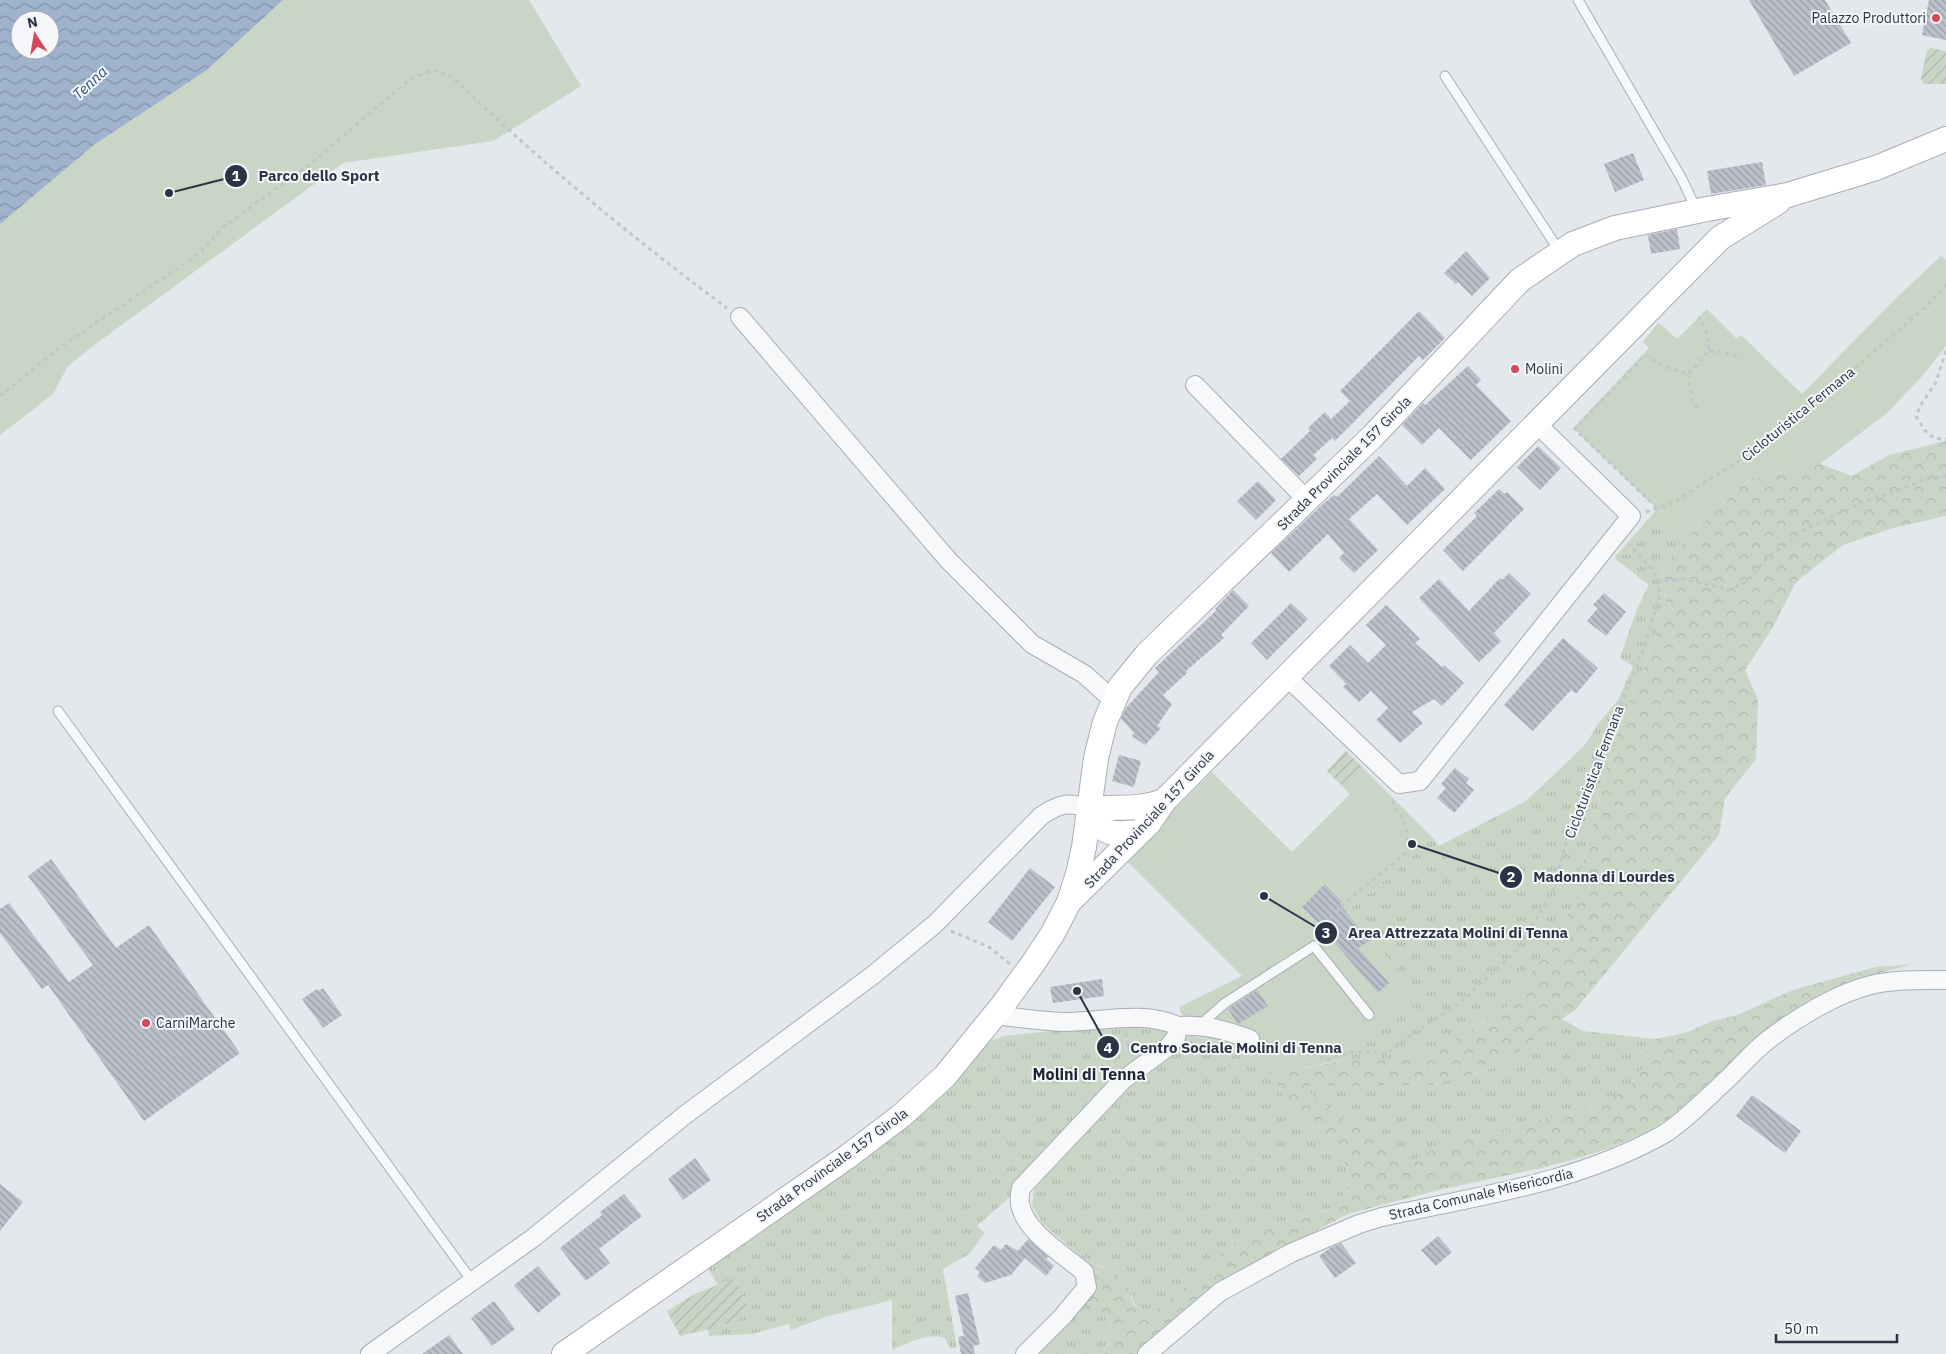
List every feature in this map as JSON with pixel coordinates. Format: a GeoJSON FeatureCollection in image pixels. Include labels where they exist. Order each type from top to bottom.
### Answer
{"type":"FeatureCollection","features":[{"type":"Feature","properties":{"kind":"main road","name":"Strada Provinciale 157 Girola"},"geometry":{"type":"LineString","coordinates":[[564,1354],[847,1157],[901,1116],[945,1076],[1025,975],[1053,933],[1068,902],[1078,874],[1084,847],[1096,758],[1105,722],[1120,687],[1147,654],[1372,437],[1520,280],[1573,244],[1615,228],[1705,209],[1788,195],[1876,168],[1946,139]]}},
{"type":"Feature","properties":{"kind":"main road","name":"Strada Provinciale 157 Girola"},"geometry":{"type":"LineString","coordinates":[[1068,902],[1149,823],[1164,801],[1720,238],[1788,195]]}},
{"type":"Feature","properties":{"kind":"main road"},"geometry":{"type":"LineString","coordinates":[[1705,209],[1723,218],[1724,226],[1720,238]]}},
{"type":"Feature","properties":{"kind":"main road"},"geometry":{"type":"LineString","coordinates":[[1140,832],[1119,834],[1107,831],[1097,824],[1089,808],[1115,807],[1134,809],[1164,801]]}},
{"type":"Feature","properties":{"kind":"street"},"geometry":{"type":"LineString","coordinates":[[740,317],[949,561],[1032,644],[1084,674],[1114,700]]}},
{"type":"Feature","properties":{"kind":"street"},"geometry":{"type":"LineString","coordinates":[[1194,385],[1307,500]]}},
{"type":"Feature","properties":{"kind":"street"},"geometry":{"type":"LineString","coordinates":[[1287,676],[1399,784],[1420,781],[1631,516],[1536,423]]}},
{"type":"Feature","properties":{"kind":"street"},"geometry":{"type":"LineString","coordinates":[[370,1354],[533,1238],[685,1115],[873,975],[935,924],[1041,816],[1055,806],[1074,803],[1089,808]]}},
{"type":"Feature","properties":{"kind":"street","name":"Strada Comunale Misericordia"},"geometry":{"type":"LineString","coordinates":[[1147,1354],[1220,1292],[1291,1253],[1333,1235],[1382,1217],[1552,1180],[1624,1155],[1667,1133],[1767,1041],[1830,1000],[1846,992],[1871,984],[1893,981],[1946,980]]}},
{"type":"Feature","properties":{"kind":"street"},"geometry":{"type":"LineString","coordinates":[[995,1015],[1027,1020],[1065,1022],[1116,1018],[1167,1021],[1178,1026],[1200,1025],[1221,1029],[1250,1039]]}},
{"type":"Feature","properties":{"kind":"street"},"geometry":{"type":"LineString","coordinates":[[1025,1354],[1062,1317],[1087,1287],[1084,1272],[1032,1229],[1024,1217],[1019,1202],[1021,1188],[1123,1080],[1168,1047],[1176,1037],[1178,1026]]}},
{"type":"Feature","properties":{"kind":"lane"},"geometry":{"type":"LineString","coordinates":[[1578,0],[1682,179],[1705,209]]}},
{"type":"Feature","properties":{"kind":"lane"},"geometry":{"type":"LineString","coordinates":[[1444,76],[1560,252]]}},
{"type":"Feature","properties":{"kind":"lane"},"geometry":{"type":"LineString","coordinates":[[58,711],[472,1281]]}},
{"type":"Feature","properties":{"kind":"lane"},"geometry":{"type":"LineString","coordinates":[[1200,1025],[1225,1004],[1314,946],[1369,1015]]}},
{"type":"Feature","properties":{"kind":"path"},"geometry":{"type":"LineString","coordinates":[[0,396],[59,348],[199,254],[223,228],[309,165],[409,80],[424,73],[438,70],[454,79],[573,188],[663,261],[740,317]]}},
{"type":"Feature","properties":{"kind":"path","name":"Cicloturistica Fermana"},"geometry":{"type":"LineString","coordinates":[[1631,516],[1672,504],[1753,452],[1828,391],[1928,305],[1946,284]]}},
{"type":"Feature","properties":{"kind":"path"},"geometry":{"type":"LineString","coordinates":[[1688,374],[1709,351],[1708,335],[1704,324],[1698,317]]}},
{"type":"Feature","properties":{"kind":"path"},"geometry":{"type":"LineString","coordinates":[[1709,351],[1722,352],[1741,358]]}},
{"type":"Feature","properties":{"kind":"path"},"geometry":{"type":"LineString","coordinates":[[1946,351],[1936,382],[1916,416],[1927,434],[1937,440],[1946,439]]}},
{"type":"Feature","properties":{"kind":"path"},"geometry":{"type":"LineString","coordinates":[[1658,509],[1575,429],[1645,355],[1663,366],[1688,374]]}},
{"type":"Feature","properties":{"kind":"path"},"geometry":{"type":"LineString","coordinates":[[1688,374],[1692,401],[1699,410]]}},
{"type":"Feature","properties":{"kind":"path"},"geometry":{"type":"LineString","coordinates":[[1618,532],[1654,570],[1657,581],[1685,580],[1729,590],[1746,582],[1768,557],[1808,528],[1871,500],[1924,480],[1946,476]]}},
{"type":"Feature","properties":{"kind":"path","name":"Cicloturistica Fermana"},"geometry":{"type":"LineString","coordinates":[[1250,1039],[1303,1049],[1325,1060],[1351,1052],[1388,1053],[1409,1036],[1460,1003],[1518,949],[1553,891],[1572,820],[1590,787],[1616,715],[1644,648],[1660,595],[1657,581]]}},
{"type":"Feature","properties":{"kind":"path"},"geometry":{"type":"LineString","coordinates":[[1314,946],[1317,930],[1352,897],[1406,853],[1406,830],[1392,800],[1399,784]]}},
{"type":"Feature","properties":{"kind":"path"},"geometry":{"type":"LineString","coordinates":[[935,924],[989,947],[1025,975]]}},
{"type":"Feature","properties":{"kind":"path"},"geometry":{"type":"LineString","coordinates":[[1116,1018],[1125,1031],[1131,1063],[1123,1080]]}},
{"type":"Feature","properties":{"kind":"green space"},"geometry":{"type":"Polygon","coordinates":[[[283,0],[529,0],[581,86],[493,141],[343,163],[97,343],[68,366],[53,394],[0,435],[0,224],[94,145],[207,70],[283,0]]]}},
{"type":"Feature","properties":{"kind":"green space"},"geometry":{"type":"Polygon","coordinates":[[[1931,48],[1946,51],[1946,84],[1923,84],[1921,78],[1927,50],[1931,48]]]}},
{"type":"Feature","properties":{"kind":"green space"},"geometry":{"type":"Polygon","coordinates":[[[1941,256],[1946,260],[1946,346],[1925,373],[1888,412],[1820,464],[1750,479],[1687,538],[1573,428],[1649,348],[1643,342],[1657,324],[1660,324],[1677,339],[1707,309],[1737,339],[1741,335],[1802,394],[1894,300],[1941,256]]]}},
{"type":"Feature","properties":{"kind":"green space"},"geometry":{"type":"Polygon","coordinates":[[[1946,441],[1946,516],[1893,528],[1843,545],[1796,582],[1773,627],[1745,670],[1758,700],[1756,759],[1725,798],[1719,835],[1576,1009],[1497,1067],[1432,1085],[1303,1087],[1321,1102],[1369,1135],[1378,1136],[1392,1151],[1410,1162],[1448,1143],[1493,1135],[1526,1123],[1583,1109],[1619,1094],[1633,1082],[1643,1066],[1648,1046],[1656,1039],[1688,1032],[1712,1021],[1735,1016],[1793,990],[1876,967],[1914,964],[1885,971],[1860,980],[1835,990],[1809,1004],[1672,1117],[1647,1132],[1610,1148],[1576,1159],[1434,1191],[1348,1214],[1250,1266],[1141,1354],[1101,1354],[1113,1334],[1108,1317],[1079,1298],[1091,1284],[1089,1263],[1106,1269],[1122,1280],[1130,1290],[1133,1304],[1151,1314],[1182,1289],[1207,1276],[1222,1252],[1262,1224],[1284,1222],[1312,1215],[1338,1205],[1347,1189],[1349,1171],[1337,1150],[1285,1099],[1267,1065],[1295,1070],[1345,1060],[1390,1060],[1443,1048],[1511,1004],[1570,912],[1619,727],[1645,666],[1666,602],[1663,567],[1687,538],[1750,479],[1820,464],[1852,476],[1889,455],[1946,441]]]}},
{"type":"Feature","properties":{"kind":"green space"},"geometry":{"type":"Polygon","coordinates":[[[1657,509],[1687,538],[1663,567],[1666,602],[1645,666],[1619,727],[1570,912],[1511,1004],[1443,1048],[1390,1060],[1345,1060],[1326,1063],[1408,993],[1407,983],[1401,974],[1348,911],[1406,862],[1432,837],[1439,846],[1526,801],[1585,745],[1598,724],[1618,700],[1633,666],[1620,658],[1637,609],[1649,585],[1614,558],[1657,509]]]}},
{"type":"Feature","properties":{"kind":"green space"},"geometry":{"type":"Polygon","coordinates":[[[1346,751],[1432,837],[1406,862],[1348,911],[1401,974],[1407,983],[1408,993],[1326,1063],[1295,1070],[1267,1065],[1233,1045],[1189,1034],[1179,1007],[1242,976],[1125,859],[1212,772],[1292,852],[1350,794],[1327,771],[1346,751]]]}},
{"type":"Feature","properties":{"kind":"green space"},"geometry":{"type":"Polygon","coordinates":[[[1346,751],[1363,768],[1344,788],[1327,771],[1346,751]]]}},
{"type":"Feature","properties":{"kind":"green space"},"geometry":{"type":"Polygon","coordinates":[[[1562,1019],[1583,1031],[1656,1039],[1648,1046],[1643,1066],[1633,1082],[1619,1094],[1583,1109],[1526,1123],[1493,1135],[1448,1143],[1410,1162],[1392,1151],[1378,1136],[1369,1135],[1302,1087],[1432,1085],[1497,1067],[1562,1019]]]}},
{"type":"Feature","properties":{"kind":"green space"},"geometry":{"type":"Polygon","coordinates":[[[1150,1024],[1172,1033],[1021,1187],[977,1226],[985,1233],[969,1254],[943,1269],[957,1348],[950,1348],[945,1338],[932,1336],[918,1339],[892,1350],[892,1300],[825,1317],[791,1330],[789,1324],[752,1334],[709,1336],[708,1329],[730,1322],[750,1310],[734,1278],[718,1285],[706,1265],[989,1041],[1004,1036],[1105,1025],[1150,1024]]]}},
{"type":"Feature","properties":{"kind":"green space"},"geometry":{"type":"Polygon","coordinates":[[[1184,1034],[1233,1045],[1267,1065],[1285,1099],[1337,1150],[1349,1171],[1347,1189],[1338,1205],[1312,1215],[1284,1222],[1262,1224],[1222,1252],[1207,1276],[1182,1289],[1151,1314],[1136,1306],[1131,1291],[1104,1267],[1089,1263],[1043,1224],[1032,1206],[1034,1189],[1134,1078],[1184,1034]]]}},
{"type":"Feature","properties":{"kind":"green space"},"geometry":{"type":"Polygon","coordinates":[[[734,1278],[750,1310],[743,1316],[726,1324],[680,1336],[667,1311],[695,1294],[734,1278]]]}},
{"type":"Feature","properties":{"kind":"green space"},"geometry":{"type":"Polygon","coordinates":[[[1079,1298],[1108,1317],[1113,1334],[1101,1354],[1028,1354],[1079,1298]]]}},
{"type":"Feature","properties":{"kind":"water","name":"Tenna"},"geometry":{"type":"Polygon","coordinates":[[[0,0],[283,0],[207,70],[94,145],[0,224],[0,0]]]}},
{"type":"Feature","properties":{"kind":"building"},"geometry":{"type":"Polygon","coordinates":[[[1749,0],[1825,0],[1851,43],[1794,76],[1749,0]]]}},
{"type":"Feature","properties":{"kind":"building","name":"Palazzo Produttori"},"geometry":{"type":"Polygon","coordinates":[[[1929,0],[1946,0],[1946,40],[1922,35],[1929,0]]]}},
{"type":"Feature","properties":{"kind":"building"},"geometry":{"type":"Polygon","coordinates":[[[1633,153],[1644,180],[1615,192],[1604,164],[1633,153]]]}},
{"type":"Feature","properties":{"kind":"building"},"geometry":{"type":"Polygon","coordinates":[[[1762,162],[1766,185],[1711,194],[1707,171],[1762,162]]]}},
{"type":"Feature","properties":{"kind":"building"},"geometry":{"type":"Polygon","coordinates":[[[1677,229],[1680,249],[1651,254],[1648,235],[1677,229]]]}},
{"type":"Feature","properties":{"kind":"building"},"geometry":{"type":"Polygon","coordinates":[[[1466,251],[1490,278],[1472,296],[1458,282],[1456,284],[1444,273],[1466,251]]]}},
{"type":"Feature","properties":{"kind":"building"},"geometry":{"type":"Polygon","coordinates":[[[1419,311],[1445,338],[1423,360],[1419,356],[1335,441],[1332,438],[1313,455],[1317,459],[1299,476],[1281,459],[1310,431],[1308,428],[1325,412],[1331,419],[1350,401],[1340,391],[1419,311]]]}},
{"type":"Feature","properties":{"kind":"building"},"geometry":{"type":"Polygon","coordinates":[[[1468,366],[1481,380],[1476,385],[1511,421],[1471,460],[1439,428],[1422,445],[1402,425],[1423,403],[1425,405],[1468,366]]]}},
{"type":"Feature","properties":{"kind":"building"},"geometry":{"type":"Polygon","coordinates":[[[1538,446],[1561,468],[1540,490],[1517,467],[1538,446]]]}},
{"type":"Feature","properties":{"kind":"building"},"geometry":{"type":"Polygon","coordinates":[[[1379,456],[1407,486],[1425,468],[1445,489],[1407,525],[1377,494],[1349,519],[1378,550],[1354,573],[1339,558],[1344,553],[1328,534],[1289,572],[1271,553],[1323,504],[1334,495],[1337,497],[1379,456]]]}},
{"type":"Feature","properties":{"kind":"building"},"geometry":{"type":"Polygon","coordinates":[[[1258,481],[1276,500],[1256,520],[1237,501],[1258,481]]]}},
{"type":"Feature","properties":{"kind":"building"},"geometry":{"type":"Polygon","coordinates":[[[1499,489],[1505,494],[1507,492],[1524,509],[1463,571],[1443,550],[1477,516],[1474,513],[1499,489]]]}},
{"type":"Feature","properties":{"kind":"building"},"geometry":{"type":"Polygon","coordinates":[[[1509,573],[1531,594],[1494,633],[1501,641],[1479,662],[1419,598],[1439,579],[1469,611],[1500,578],[1502,580],[1509,573]]]}},
{"type":"Feature","properties":{"kind":"building"},"geometry":{"type":"Polygon","coordinates":[[[1233,590],[1249,606],[1221,635],[1224,638],[1186,671],[1187,673],[1163,695],[1172,704],[1157,726],[1161,728],[1145,745],[1132,736],[1134,733],[1121,719],[1125,709],[1159,672],[1155,668],[1217,610],[1215,609],[1233,590]]]}},
{"type":"Feature","properties":{"kind":"building"},"geometry":{"type":"Polygon","coordinates":[[[1604,593],[1626,612],[1606,636],[1587,621],[1598,608],[1593,605],[1604,593]]]}},
{"type":"Feature","properties":{"kind":"building"},"geometry":{"type":"Polygon","coordinates":[[[1291,603],[1308,619],[1267,660],[1251,643],[1291,603]]]}},
{"type":"Feature","properties":{"kind":"building"},"geometry":{"type":"Polygon","coordinates":[[[1386,605],[1420,639],[1415,643],[1442,667],[1444,665],[1464,683],[1442,706],[1434,699],[1412,712],[1423,723],[1400,743],[1376,720],[1388,708],[1371,691],[1359,702],[1343,687],[1346,684],[1329,666],[1350,645],[1368,663],[1386,645],[1366,625],[1386,605]]]}},
{"type":"Feature","properties":{"kind":"building"},"geometry":{"type":"Polygon","coordinates":[[[1563,638],[1598,668],[1576,694],[1571,690],[1533,731],[1504,705],[1563,638]]]}},
{"type":"Feature","properties":{"kind":"building"},"geometry":{"type":"Polygon","coordinates":[[[1119,755],[1141,761],[1134,787],[1112,781],[1119,755]]]}},
{"type":"Feature","properties":{"kind":"building"},"geometry":{"type":"Polygon","coordinates":[[[1455,768],[1469,779],[1466,783],[1474,790],[1454,813],[1437,798],[1446,788],[1441,784],[1455,768]]]}},
{"type":"Feature","properties":{"kind":"building","name":"CarniMarche"},"geometry":{"type":"Polygon","coordinates":[[[51,859],[116,948],[149,925],[240,1053],[144,1121],[48,985],[42,989],[0,933],[0,909],[9,903],[69,982],[93,965],[28,876],[51,859]]]}},
{"type":"Feature","properties":{"kind":"building"},"geometry":{"type":"Polygon","coordinates":[[[1030,868],[1055,887],[1012,941],[988,922],[1030,868]]]}},
{"type":"Feature","properties":{"kind":"building"},"geometry":{"type":"Polygon","coordinates":[[[1325,884],[1342,902],[1340,904],[1369,941],[1358,948],[1389,983],[1378,993],[1329,934],[1302,907],[1325,884]]]}},
{"type":"Feature","properties":{"kind":"building"},"geometry":{"type":"Polygon","coordinates":[[[1102,979],[1104,996],[1053,1003],[1050,987],[1102,979]]]}},
{"type":"Feature","properties":{"kind":"building"},"geometry":{"type":"Polygon","coordinates":[[[323,988],[342,1015],[323,1028],[302,999],[317,989],[319,991],[323,988]]]}},
{"type":"Feature","properties":{"kind":"building"},"geometry":{"type":"Polygon","coordinates":[[[1257,990],[1268,1006],[1238,1024],[1228,1009],[1257,990]]]}},
{"type":"Feature","properties":{"kind":"building"},"geometry":{"type":"Polygon","coordinates":[[[1752,1095],[1801,1131],[1785,1153],[1736,1116],[1752,1095]]]}},
{"type":"Feature","properties":{"kind":"building"},"geometry":{"type":"Polygon","coordinates":[[[695,1158],[711,1180],[683,1200],[668,1179],[695,1158]]]}},
{"type":"Feature","properties":{"kind":"building"},"geometry":{"type":"Polygon","coordinates":[[[0,1184],[23,1202],[0,1231],[0,1184]]]}},
{"type":"Feature","properties":{"kind":"building"},"geometry":{"type":"Polygon","coordinates":[[[624,1194],[642,1216],[599,1249],[610,1263],[586,1281],[560,1248],[602,1215],[600,1212],[624,1194]]]}},
{"type":"Feature","properties":{"kind":"building"},"geometry":{"type":"Polygon","coordinates":[[[1438,1236],[1452,1252],[1436,1266],[1421,1250],[1438,1236]]]}},
{"type":"Feature","properties":{"kind":"building"},"geometry":{"type":"Polygon","coordinates":[[[1028,1239],[1048,1257],[1046,1259],[1054,1266],[1046,1276],[1025,1258],[1011,1275],[985,1283],[977,1276],[980,1272],[975,1268],[994,1245],[1001,1250],[1006,1244],[1018,1251],[1028,1239]]]}},
{"type":"Feature","properties":{"kind":"building"},"geometry":{"type":"Polygon","coordinates":[[[1341,1243],[1356,1263],[1335,1278],[1319,1256],[1341,1243]]]}},
{"type":"Feature","properties":{"kind":"building"},"geometry":{"type":"Polygon","coordinates":[[[538,1266],[561,1294],[538,1313],[514,1285],[538,1266]]]}},
{"type":"Feature","properties":{"kind":"building"},"geometry":{"type":"Polygon","coordinates":[[[968,1293],[980,1344],[973,1346],[975,1354],[961,1354],[958,1337],[964,1336],[955,1296],[968,1293]]]}},
{"type":"Feature","properties":{"kind":"building"},"geometry":{"type":"Polygon","coordinates":[[[494,1301],[515,1329],[492,1346],[471,1318],[494,1301]]]}},
{"type":"Feature","properties":{"kind":"building"},"geometry":{"type":"Polygon","coordinates":[[[449,1335],[463,1354],[422,1354],[449,1335]]]}},
{"type":"Feature","properties":{"kind":"place","name":"Palazzo Produttori"},"geometry":{"type":"Point","coordinates":[1936,18]}},
{"type":"Feature","properties":{"kind":"place","name":"Parco dello Sport"},"geometry":{"type":"Point","coordinates":[169,193]}},
{"type":"Feature","properties":{"kind":"place","name":"Molini"},"geometry":{"type":"Point","coordinates":[1515,369]}},
{"type":"Feature","properties":{"kind":"place","name":"Madonna di Lourdes"},"geometry":{"type":"Point","coordinates":[1412,844]}},
{"type":"Feature","properties":{"kind":"place","name":"Area Attrezzata Molini di Tenna"},"geometry":{"type":"Point","coordinates":[1264,896]}},
{"type":"Feature","properties":{"kind":"place","name":"Centro Sociale Molini di Tenna"},"geometry":{"type":"Point","coordinates":[1077,991]}},
{"type":"Feature","properties":{"kind":"place","name":"CarniMarche"},"geometry":{"type":"Point","coordinates":[146,1023]}},
{"type":"Feature","properties":{"kind":"district","name":"Molini di Tenna"},"geometry":{"type":"Point","coordinates":[1089,1074]}}]}
